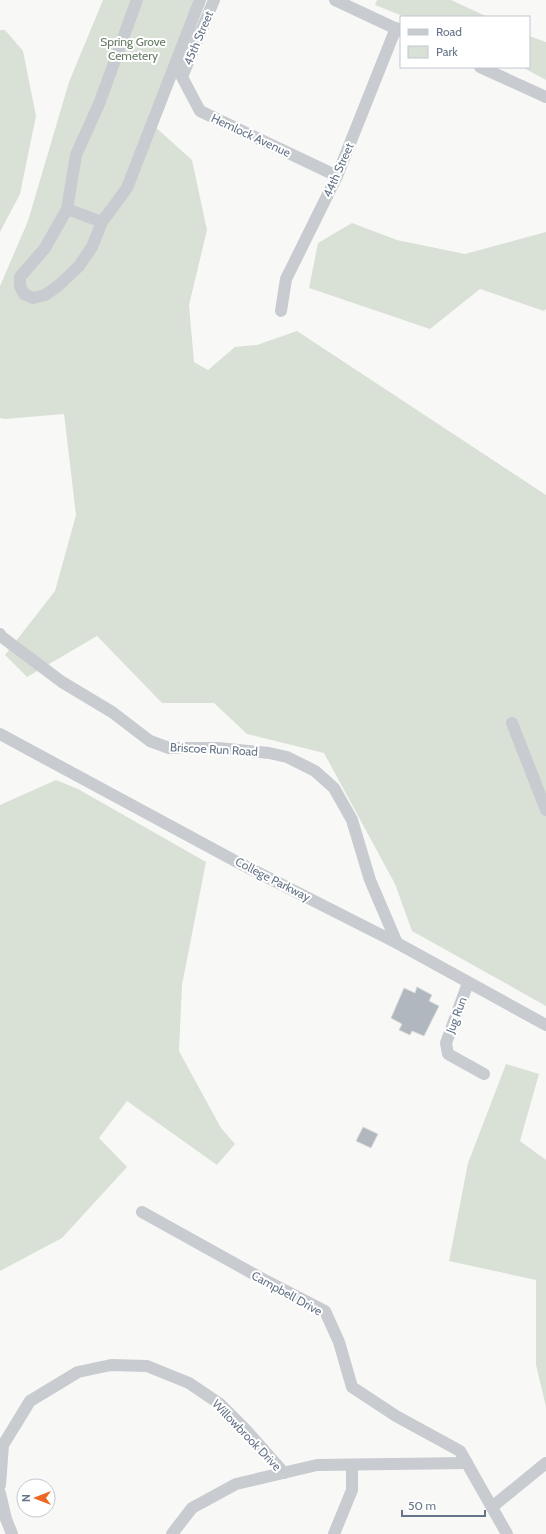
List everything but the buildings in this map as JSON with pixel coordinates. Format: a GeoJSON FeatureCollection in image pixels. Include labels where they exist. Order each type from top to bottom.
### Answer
{"type":"FeatureCollection","features":[{"type":"Feature","properties":{"kind":"street"},"geometry":{"type":"LineString","coordinates":[[137,0],[99,104],[76,155],[67,210],[45,248],[20,277],[20,286],[24,294],[32,298],[45,295],[58,286],[79,266],[92,247],[102,222],[127,188],[200,0]]}},
{"type":"Feature","properties":{"kind":"street","name":"45th Street"},"geometry":{"type":"LineString","coordinates":[[182,77],[214,0]]}},
{"type":"Feature","properties":{"kind":"street"},"geometry":{"type":"LineString","coordinates":[[335,0],[398,29]]}},
{"type":"Feature","properties":{"kind":"street","name":"44th Street"},"geometry":{"type":"LineString","coordinates":[[281,311],[286,279],[337,176],[398,29]]}},
{"type":"Feature","properties":{"kind":"street"},"geometry":{"type":"LineString","coordinates":[[482,68],[546,97]]}},
{"type":"Feature","properties":{"kind":"street","name":"Hemlock Avenue"},"geometry":{"type":"LineString","coordinates":[[182,77],[200,111],[337,176]]}},
{"type":"Feature","properties":{"kind":"street"},"geometry":{"type":"LineString","coordinates":[[67,210],[102,222]]}},
{"type":"Feature","properties":{"kind":"street","name":"Briscoe Run Road"},"geometry":{"type":"LineString","coordinates":[[0,634],[62,682],[112,712],[150,741],[169,748],[218,748],[269,753],[286,757],[315,771],[334,788],[352,820],[370,880],[397,943]]}},
{"type":"Feature","properties":{"kind":"street"},"geometry":{"type":"LineString","coordinates":[[512,723],[546,810]]}},
{"type":"Feature","properties":{"kind":"street","name":"College Parkway"},"geometry":{"type":"LineString","coordinates":[[0,734],[240,863],[397,943],[546,1025]]}},
{"type":"Feature","properties":{"kind":"street","name":"Jug Run"},"geometry":{"type":"LineString","coordinates":[[468,983],[446,1043],[448,1054],[484,1074]]}},
{"type":"Feature","properties":{"kind":"street","name":"Campbell Drive"},"geometry":{"type":"LineString","coordinates":[[142,1212],[324,1311],[339,1342],[352,1387],[396,1416],[460,1451],[507,1534]]}},
{"type":"Feature","properties":{"kind":"street","name":"Willowbrook Drive"},"geometry":{"type":"LineString","coordinates":[[0,1484],[3,1444],[30,1401],[78,1372],[111,1365],[147,1366],[189,1383],[220,1404],[284,1473]]}},
{"type":"Feature","properties":{"kind":"street","name":"Willowbrook Drive"},"geometry":{"type":"LineString","coordinates":[[172,1534],[192,1508],[236,1484],[317,1465],[468,1463]]}},
{"type":"Feature","properties":{"kind":"street"},"geometry":{"type":"LineString","coordinates":[[492,1507],[546,1463]]}},
{"type":"Feature","properties":{"kind":"street"},"geometry":{"type":"LineString","coordinates":[[334,1534],[352,1490],[352,1465]]}},
{"type":"Feature","properties":{"kind":"street"},"geometry":{"type":"LineString","coordinates":[[0,1493],[6,1519],[12,1534]]}},
{"type":"Feature","properties":{"kind":"green space","name":"Spring Grove Cemetery"},"geometry":{"type":"Polygon","coordinates":[[[103,0],[205,0],[153,125],[192,160],[207,230],[189,305],[194,362],[208,370],[235,347],[257,345],[297,331],[546,495],[546,1006],[412,931],[395,884],[324,753],[247,734],[214,703],[162,703],[97,636],[27,677],[5,655],[55,591],[76,515],[64,414],[5,419],[0,418],[0,286],[28,221],[69,82],[103,0]]]}},
{"type":"Feature","properties":{"kind":"green space"},"geometry":{"type":"Polygon","coordinates":[[[377,0],[451,0],[486,16],[402,16],[375,5],[377,0]]]}},
{"type":"Feature","properties":{"kind":"green space"},"geometry":{"type":"Polygon","coordinates":[[[0,30],[5,30],[23,51],[36,116],[20,194],[0,232],[0,30]]]}},
{"type":"Feature","properties":{"kind":"green space"},"geometry":{"type":"Polygon","coordinates":[[[530,36],[546,42],[546,80],[524,68],[530,68],[530,36]]]}},
{"type":"Feature","properties":{"kind":"green space"},"geometry":{"type":"Polygon","coordinates":[[[352,223],[397,240],[465,254],[546,232],[546,309],[544,311],[480,289],[430,329],[309,288],[318,243],[352,223]]]}},
{"type":"Feature","properties":{"kind":"green space"},"geometry":{"type":"Polygon","coordinates":[[[56,780],[78,789],[206,862],[182,985],[179,1051],[221,1128],[235,1144],[217,1165],[127,1101],[99,1138],[127,1167],[62,1238],[0,1271],[0,805],[56,780]]]}},
{"type":"Feature","properties":{"kind":"green space"},"geometry":{"type":"Polygon","coordinates":[[[506,1064],[539,1074],[520,1141],[546,1160],[546,1407],[536,1365],[536,1280],[449,1261],[468,1163],[506,1064]]]}}]}
